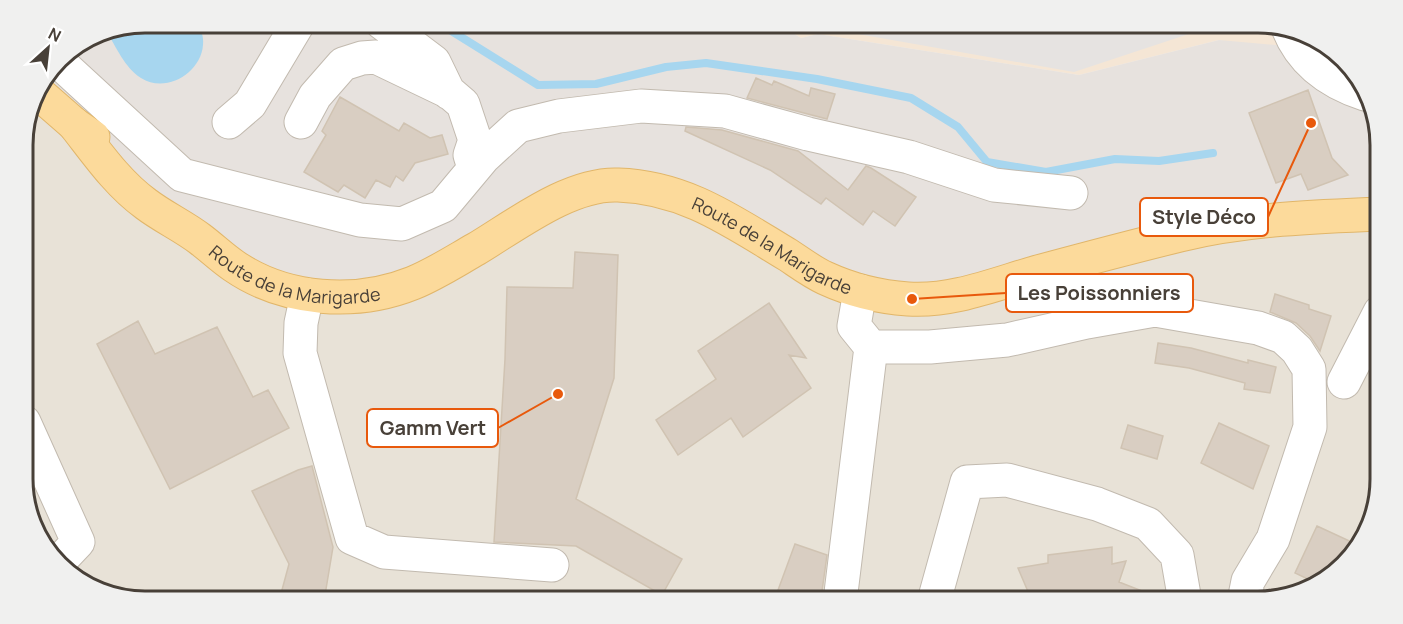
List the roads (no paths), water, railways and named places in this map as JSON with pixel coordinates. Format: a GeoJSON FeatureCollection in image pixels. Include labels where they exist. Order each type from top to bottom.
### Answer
{"type":"FeatureCollection","features":[{"type":"Feature","properties":{"kind":"main road","name":"Route de la Marigarde"},"geometry":{"type":"LineString","coordinates":[[44,98],[74,124],[127,160],[157,186],[198,237],[234,267],[287,291],[307,295],[342,298],[387,291],[413,283],[445,267],[548,206],[582,191],[614,184],[645,187],[684,196],[735,223],[824,278],[860,291],[912,299],[979,291],[1070,263],[1230,224],[1289,217],[1370,214]]}},
{"type":"Feature","properties":{"kind":"street"},"geometry":{"type":"LineString","coordinates":[[229,122],[250,104],[292,33]]}},
{"type":"Feature","properties":{"kind":"street"},"geometry":{"type":"LineString","coordinates":[[396,33],[434,62],[449,92],[444,111],[455,149],[472,161]]}},
{"type":"Feature","properties":{"kind":"street"},"geometry":{"type":"LineString","coordinates":[[1292,39],[1295,45],[1324,76],[1356,91]]}},
{"type":"Feature","properties":{"kind":"street"},"geometry":{"type":"LineString","coordinates":[[301,122],[315,96],[343,64],[362,58],[376,57],[449,92]]}},
{"type":"Feature","properties":{"kind":"street"},"geometry":{"type":"LineString","coordinates":[[76,78],[182,175],[360,220],[402,224],[443,206],[472,161],[484,157],[518,126],[559,116],[641,106],[725,111],[808,134],[909,157],[994,185],[1071,193]]}},
{"type":"Feature","properties":{"kind":"street"},"geometry":{"type":"LineString","coordinates":[[841,591],[871,347],[854,326],[860,291]]}},
{"type":"Feature","properties":{"kind":"street"},"geometry":{"type":"LineString","coordinates":[[307,295],[301,323],[300,353],[352,538],[384,552],[552,564]]}},
{"type":"Feature","properties":{"kind":"street"},"geometry":{"type":"LineString","coordinates":[[871,347],[930,346],[1007,340],[1155,310],[1258,327],[1283,337],[1297,350],[1309,369],[1310,427],[1273,539],[1248,582],[1246,591]]}},
{"type":"Feature","properties":{"kind":"street"},"geometry":{"type":"LineString","coordinates":[[1344,382],[1370,331]]}},
{"type":"Feature","properties":{"kind":"street"},"geometry":{"type":"LineString","coordinates":[[33,442],[78,542],[64,556]]}},
{"type":"Feature","properties":{"kind":"street"},"geometry":{"type":"LineString","coordinates":[[937,591],[967,482],[1007,480],[1097,504],[1148,524],[1177,555],[1183,591]]}},
{"type":"Feature","properties":{"kind":"water"},"geometry":{"type":"Polygon","coordinates":[[[145,33],[202,33],[203,36],[201,55],[196,64],[181,78],[171,82],[161,84],[141,78],[121,57],[111,39],[145,33]]]}},
{"type":"Feature","properties":{"kind":"waterway"},"geometry":{"type":"LineString","coordinates":[[455,33],[538,85],[596,84],[666,67],[706,63],[817,79],[911,98],[958,127],[987,162],[1046,172],[1115,159],[1159,161],[1213,153]]}},
{"type":"Feature","properties":{"kind":"place","name":"Style Déco"},"geometry":{"type":"Point","coordinates":[1311,123]}},
{"type":"Feature","properties":{"kind":"place","name":"Les Poissonniers"},"geometry":{"type":"Point","coordinates":[912,299]}},
{"type":"Feature","properties":{"kind":"place","name":"Gamm Vert"},"geometry":{"type":"Point","coordinates":[558,394]}}]}
